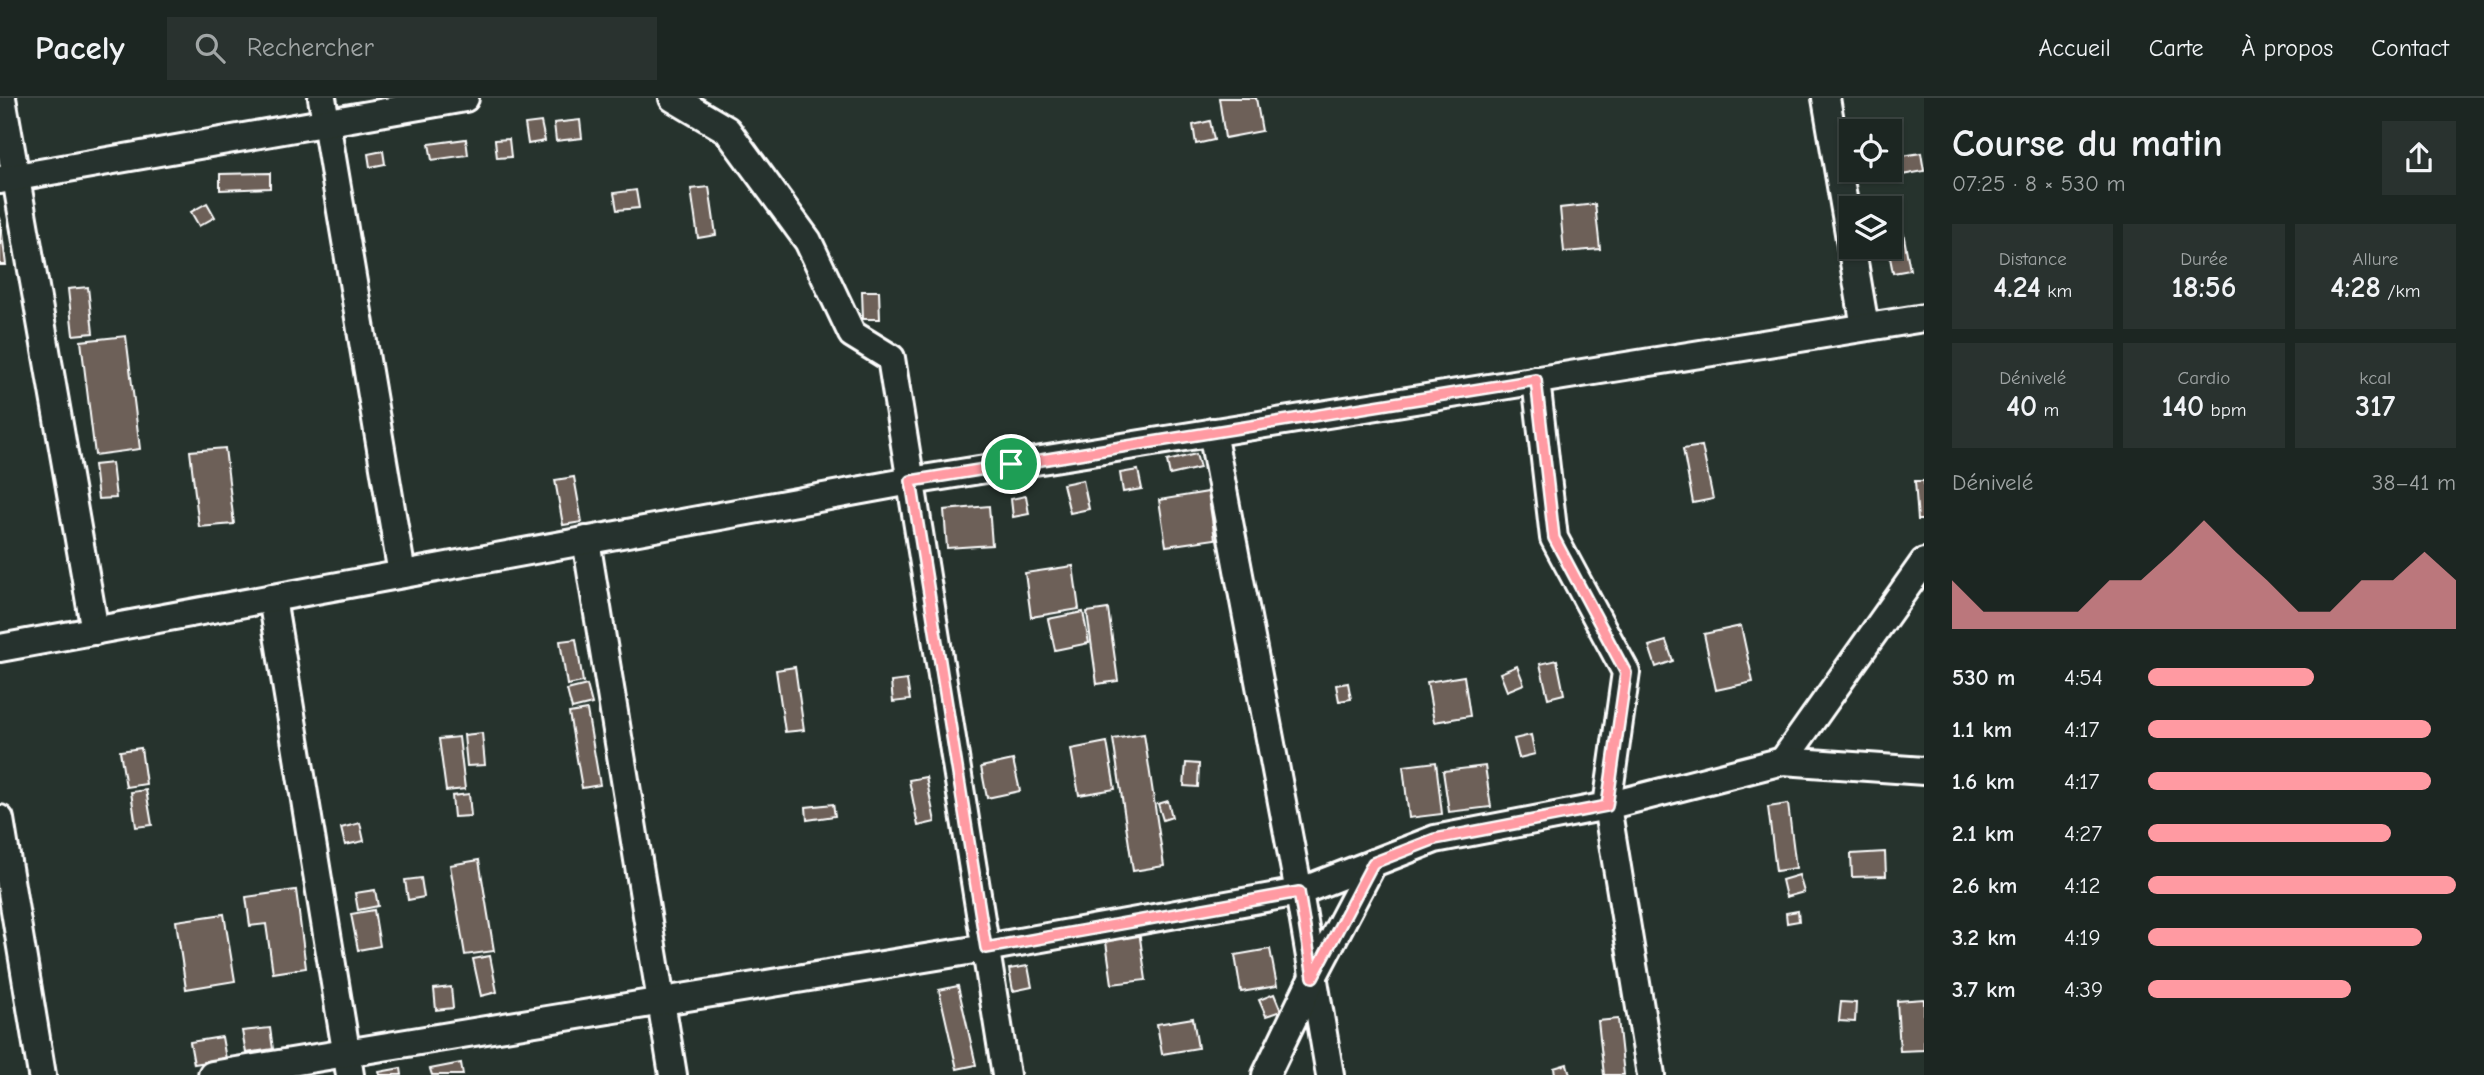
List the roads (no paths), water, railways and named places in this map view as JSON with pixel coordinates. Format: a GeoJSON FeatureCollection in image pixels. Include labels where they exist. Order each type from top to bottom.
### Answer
{"type":"FeatureCollection","features":[{"type":"Feature","properties":{"kind":"street"},"geometry":{"type":"LineString","coordinates":[[2,98],[8,179],[95,631]]}},
{"type":"Feature","properties":{"kind":"street"},"geometry":{"type":"LineString","coordinates":[[8,179],[325,110],[465,98]]}},
{"type":"Feature","properties":{"kind":"street"},"geometry":{"type":"LineString","coordinates":[[673,98],[727,130],[808,241],[852,334],[891,358],[1006,1075]]}},
{"type":"Feature","properties":{"kind":"street"},"geometry":{"type":"LineString","coordinates":[[1826,98],[1864,327]]}},
{"type":"Feature","properties":{"kind":"street"},"geometry":{"type":"LineString","coordinates":[[325,110],[402,574]]}},
{"type":"Feature","properties":{"kind":"street"},"geometry":{"type":"LineString","coordinates":[[0,648],[911,481],[1924,318]]}},
{"type":"Feature","properties":{"kind":"street"},"geometry":{"type":"LineString","coordinates":[[1536,380],[1554,538],[1626,673],[1607,806],[1651,1075]]}},
{"type":"Feature","properties":{"kind":"street"},"geometry":{"type":"LineString","coordinates":[[1212,432],[1299,892],[1330,1075]]}},
{"type":"Feature","properties":{"kind":"street"},"geometry":{"type":"LineString","coordinates":[[586,540],[673,1075]]}},
{"type":"Feature","properties":{"kind":"street"},"geometry":{"type":"LineString","coordinates":[[1783,761],[1924,562]]}},
{"type":"Feature","properties":{"kind":"street"},"geometry":{"type":"LineString","coordinates":[[272,598],[348,1064]]}},
{"type":"Feature","properties":{"kind":"street"},"geometry":{"type":"LineString","coordinates":[[212,1075],[348,1064],[661,1001],[986,948],[1299,892],[1435,839],[1607,806],[1783,761],[1924,771]]}},
{"type":"Feature","properties":{"kind":"street"},"geometry":{"type":"LineString","coordinates":[[0,820],[42,1075]]}},
{"type":"Feature","properties":{"kind":"street"},"geometry":{"type":"LineString","coordinates":[[1266,1075],[1313,977],[1373,863]]}}]}
